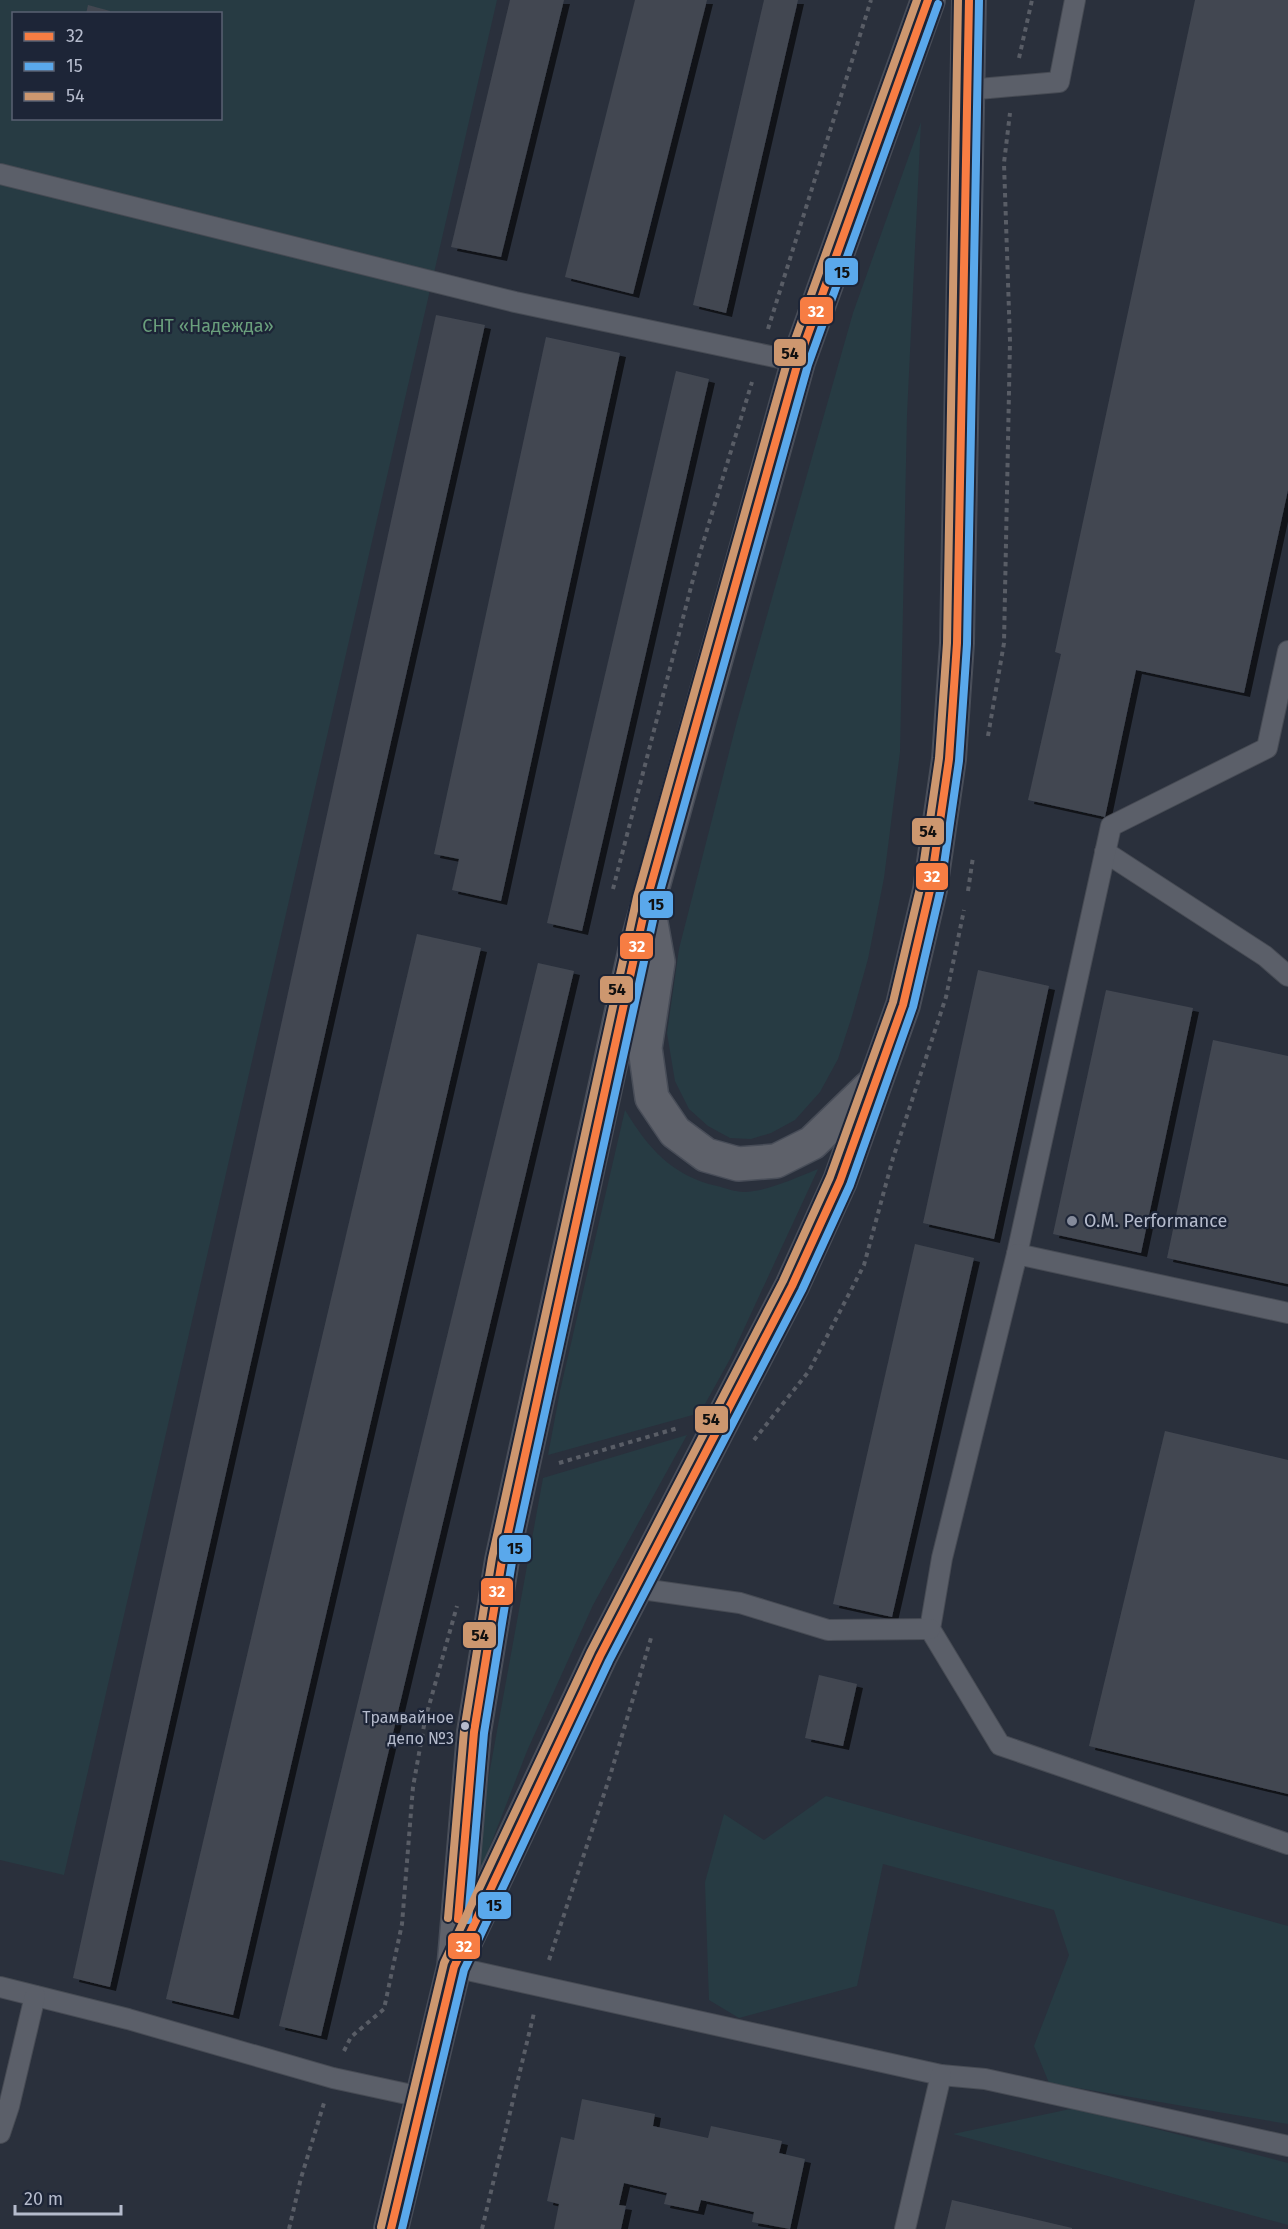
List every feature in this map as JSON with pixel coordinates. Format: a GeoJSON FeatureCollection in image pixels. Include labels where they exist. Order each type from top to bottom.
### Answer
{"type":"FeatureCollection","features":[{"type":"Feature","properties":{"kind":"main road"},"geometry":{"type":"LineString","coordinates":[[391,2229],[454,1967],[474,1731],[502,1560],[647,899],[798,363],[928,0]]}},
{"type":"Feature","properties":{"kind":"main road"},"geometry":{"type":"LineString","coordinates":[[454,1967],[600,1656],[792,1286],[840,1181],[903,1005],[930,890],[949,759],[957,644],[969,0]]}},
{"type":"Feature","properties":{"kind":"main road"},"geometry":{"type":"LineString","coordinates":[[647,899],[658,962],[645,1048],[652,1098],[675,1132],[706,1155],[738,1164],[777,1161],[812,1143],[874,1083]]}},
{"type":"Feature","properties":{"kind":"lane"},"geometry":{"type":"LineString","coordinates":[[967,90],[1059,82],[1075,0]]}},
{"type":"Feature","properties":{"kind":"lane"},"geometry":{"type":"LineString","coordinates":[[0,174],[515,302],[798,363]]}},
{"type":"Feature","properties":{"kind":"lane"},"geometry":{"type":"LineString","coordinates":[[1288,651],[1267,748],[1111,826],[1017,1254],[942,1558],[930,1629],[1000,1745],[1288,1844]]}},
{"type":"Feature","properties":{"kind":"lane"},"geometry":{"type":"LineString","coordinates":[[1105,852],[1265,956],[1288,976]]}},
{"type":"Feature","properties":{"kind":"lane"},"geometry":{"type":"LineString","coordinates":[[1017,1254],[1288,1313]]}},
{"type":"Feature","properties":{"kind":"lane"},"geometry":{"type":"LineString","coordinates":[[635,1588],[740,1603],[828,1630],[930,1629]]}},
{"type":"Feature","properties":{"kind":"lane"},"geometry":{"type":"LineString","coordinates":[[454,1967],[941,2075],[985,2079],[1288,2146]]}},
{"type":"Feature","properties":{"kind":"lane"},"geometry":{"type":"LineString","coordinates":[[1,1991],[36,1996],[128,2019],[333,2078],[421,2097]]}},
{"type":"Feature","properties":{"kind":"lane"},"geometry":{"type":"LineString","coordinates":[[0,2133],[9,2106],[36,1996]]}},
{"type":"Feature","properties":{"kind":"lane"},"geometry":{"type":"LineString","coordinates":[[905,2229],[941,2075]]}},
{"type":"Feature","properties":{"kind":"path"},"geometry":{"type":"LineString","coordinates":[[557,1463],[682,1427]]}},
{"type":"Feature","properties":{"kind":"path"},"geometry":{"type":"LineString","coordinates":[[482,2229],[541,1986]]}},
{"type":"Feature","properties":{"kind":"path"},"geometry":{"type":"LineString","coordinates":[[289,2229],[301,2178],[325,2100]]}},
{"type":"Feature","properties":{"kind":"green space","name":"СНТ «Надежда»"},"geometry":{"type":"Polygon","coordinates":[[[0,0],[497,0],[64,1875],[0,1860],[0,0]]]}},
{"type":"Feature","properties":{"kind":"green space"},"geometry":{"type":"Polygon","coordinates":[[[921,122],[907,415],[900,752],[884,878],[868,959],[852,1016],[838,1059],[820,1092],[795,1120],[771,1133],[751,1139],[730,1138],[708,1126],[689,1109],[675,1081],[667,1033],[679,949],[737,721],[853,313],[921,122]]]}},
{"type":"Feature","properties":{"kind":"green space"},"geometry":{"type":"Polygon","coordinates":[[[625,1110],[652,1148],[674,1168],[701,1181],[744,1192],[763,1189],[818,1169],[730,1359],[700,1413],[548,1455],[560,1391],[625,1110]]]}},
{"type":"Feature","properties":{"kind":"green space"},"geometry":{"type":"Polygon","coordinates":[[[687,1435],[593,1605],[527,1751],[471,1895],[487,1786],[543,1478],[687,1435]]]}},
{"type":"Feature","properties":{"kind":"green space"},"geometry":{"type":"Polygon","coordinates":[[[826,1796],[1288,1926],[1288,2124],[1049,2083],[1034,2046],[1069,1955],[1054,1910],[883,1864],[857,1986],[739,2018],[709,2000],[705,1882],[724,1814],[764,1840],[826,1796]]]}},
{"type":"Feature","properties":{"kind":"green space"},"geometry":{"type":"Polygon","coordinates":[[[1075,2108],[1288,2163],[1288,2225],[953,2134],[1075,2108]]]}},
{"type":"Feature","properties":{"kind":"building"},"geometry":{"type":"Polygon","coordinates":[[[510,0],[564,0],[501,257],[451,247],[510,0]]]}},
{"type":"Feature","properties":{"kind":"building"},"geometry":{"type":"Polygon","coordinates":[[[635,0],[707,0],[633,294],[565,277],[635,0]]]}},
{"type":"Feature","properties":{"kind":"building"},"geometry":{"type":"Polygon","coordinates":[[[764,0],[798,0],[726,313],[693,305],[764,0]]]}},
{"type":"Feature","properties":{"kind":"building"},"geometry":{"type":"Polygon","coordinates":[[[1195,0],[1288,0],[1288,490],[1244,693],[1136,670],[1105,817],[1028,800],[1061,654],[1055,652],[1195,0]]]}},
{"type":"Feature","properties":{"kind":"building"},"geometry":{"type":"Polygon","coordinates":[[[88,5],[110,11],[110,12],[86,12],[88,5]]]}},
{"type":"Feature","properties":{"kind":"building"},"geometry":{"type":"Polygon","coordinates":[[[436,315],[485,325],[110,1987],[73,1978],[436,315]]]}},
{"type":"Feature","properties":{"kind":"building"},"geometry":{"type":"Polygon","coordinates":[[[546,337],[620,353],[501,901],[452,890],[459,859],[434,854],[546,337]]]}},
{"type":"Feature","properties":{"kind":"building"},"geometry":{"type":"Polygon","coordinates":[[[676,371],[709,379],[582,931],[547,923],[676,371]]]}},
{"type":"Feature","properties":{"kind":"building"},"geometry":{"type":"Polygon","coordinates":[[[417,934],[481,948],[233,2015],[166,1999],[417,934]]]}},
{"type":"Feature","properties":{"kind":"building"},"geometry":{"type":"Polygon","coordinates":[[[538,963],[574,971],[321,2036],[279,2026],[538,963]]]}},
{"type":"Feature","properties":{"kind":"building"},"geometry":{"type":"Polygon","coordinates":[[[978,970],[1049,986],[994,1239],[923,1223],[978,970]]]}},
{"type":"Feature","properties":{"kind":"building"},"geometry":{"type":"Polygon","coordinates":[[[1106,990],[1193,1008],[1141,1253],[1053,1234],[1106,990]]]}},
{"type":"Feature","properties":{"kind":"building"},"geometry":{"type":"Polygon","coordinates":[[[1213,1040],[1288,1056],[1288,1284],[1167,1258],[1213,1040]]]}},
{"type":"Feature","properties":{"kind":"building"},"geometry":{"type":"Polygon","coordinates":[[[915,1244],[974,1258],[892,1617],[833,1604],[915,1244]]]}},
{"type":"Feature","properties":{"kind":"building"},"geometry":{"type":"Polygon","coordinates":[[[1165,1431],[1288,1460],[1288,1794],[1089,1746],[1165,1431]]]}},
{"type":"Feature","properties":{"kind":"building"},"geometry":{"type":"Polygon","coordinates":[[[819,1675],[857,1684],[843,1746],[805,1738],[819,1675]]]}},
{"type":"Feature","properties":{"kind":"building"},"geometry":{"type":"Polygon","coordinates":[[[582,2099],[655,2114],[653,2126],[708,2138],[711,2126],[782,2141],[779,2153],[805,2159],[790,2229],[752,2222],[754,2212],[701,2200],[698,2211],[664,2204],[667,2193],[624,2183],[619,2205],[626,2206],[621,2229],[554,2229],[559,2204],[547,2201],[561,2137],[574,2140],[582,2099]]]}},
{"type":"Feature","properties":{"kind":"building"},"geometry":{"type":"Polygon","coordinates":[[[952,2200],[1072,2228],[1072,2229],[945,2229],[952,2200]]]}},
{"type":"Feature","properties":{"kind":"transit line","name":"54"},"geometry":{"type":"LineString","coordinates":[[448,1918],[464,1731],[492,1558],[637,897],[788,359],[917,0]]}},
{"type":"Feature","properties":{"kind":"transit line","name":"32"},"geometry":{"type":"LineString","coordinates":[[458,1919],[474,1732],[502,1560],[647,899],[798,362],[928,0]]}},
{"type":"Feature","properties":{"kind":"transit line","name":"54"},"geometry":{"type":"LineString","coordinates":[[381,2227],[444,1963],[591,1651],[783,1281],[830,1177],[893,1002],[920,888],[939,758],[947,643],[958,0]]}},
{"type":"Feature","properties":{"kind":"transit line","name":"32"},"geometry":{"type":"LineString","coordinates":[[391,2229],[454,1967],[600,1656],[792,1286],[840,1181],[903,1005],[930,890],[949,759],[957,643],[969,0]]}},
{"type":"Feature","properties":{"kind":"transit line","name":"15"},"geometry":{"type":"LineString","coordinates":[[402,2229],[464,1970],[609,1661],[802,1290],[850,1185],[913,1007],[940,892],[959,761],[967,644],[979,0]]}},
{"type":"Feature","properties":{"kind":"transit line","name":"15"},"geometry":{"type":"LineString","coordinates":[[468,1920],[484,1733],[512,1562],[657,902],[808,365],[938,4]]}},
{"type":"Feature","properties":{"kind":"place","name":"O.M. Performance"},"geometry":{"type":"Point","coordinates":[1072,1221]}},
{"type":"Feature","properties":{"kind":"place","name":"Трамвайное депо №3"},"geometry":{"type":"Point","coordinates":[465,1726]}}]}
